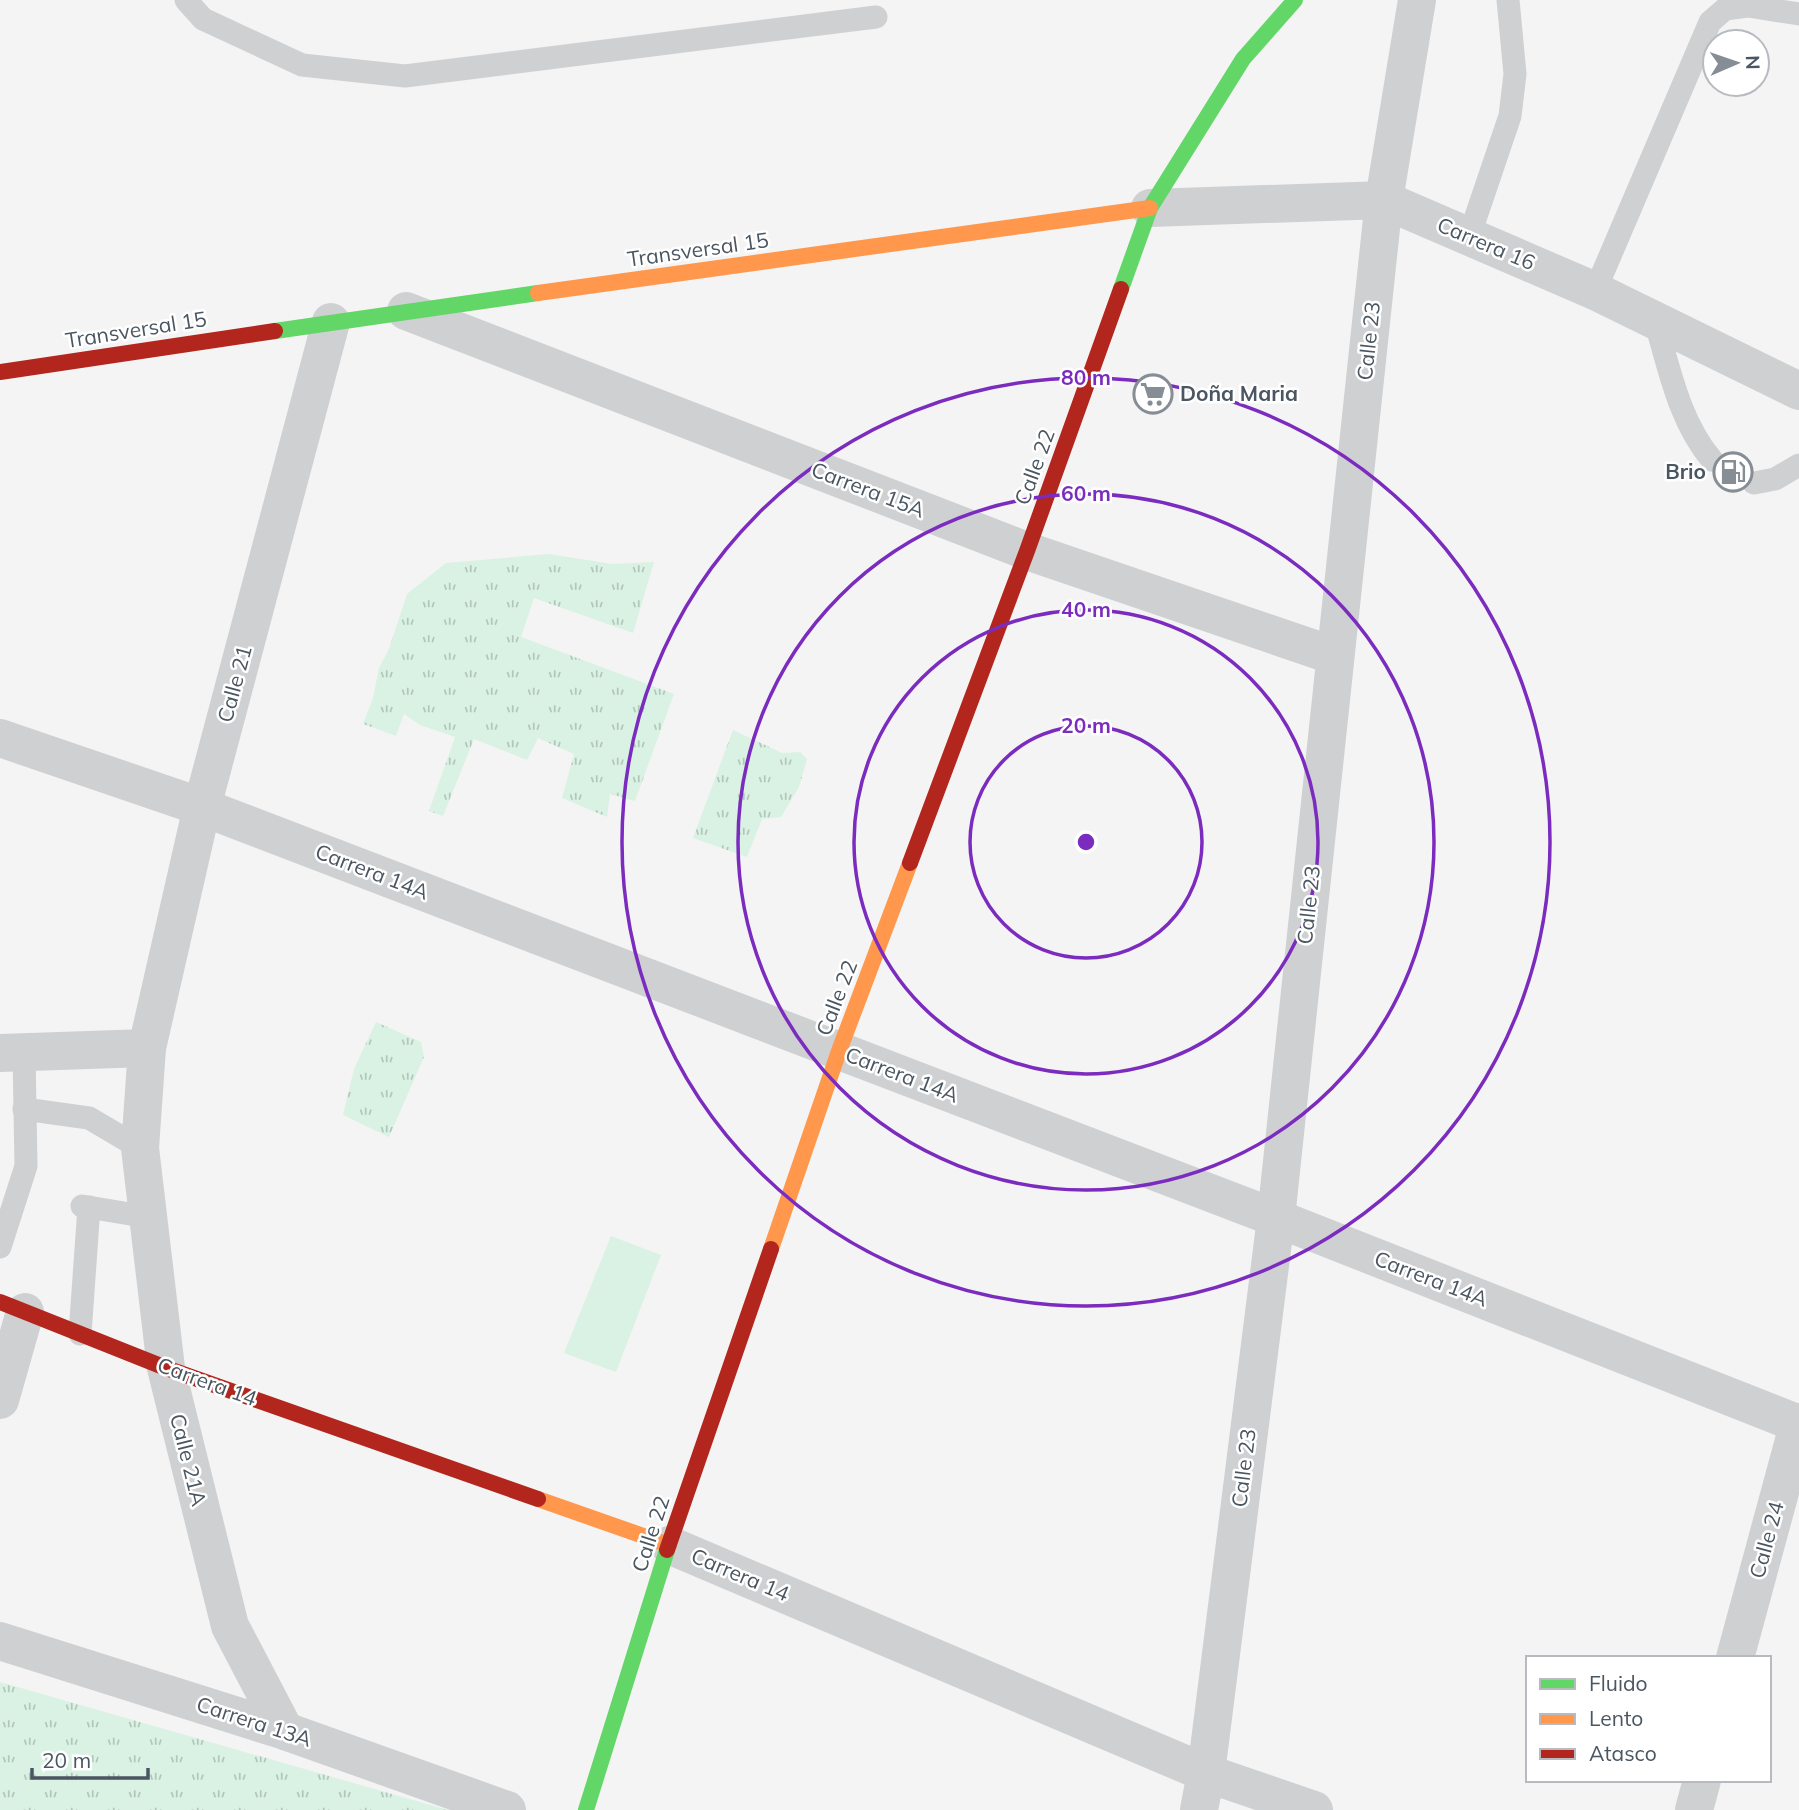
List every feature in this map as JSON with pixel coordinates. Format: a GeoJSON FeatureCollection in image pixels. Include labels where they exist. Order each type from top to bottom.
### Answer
{"type":"FeatureCollection","features":[{"type":"Feature","properties":{"kind":"main road"},"geometry":{"type":"LineString","coordinates":[[1150,208],[1242,59],[1295,0]]}},
{"type":"Feature","properties":{"kind":"main road","name":"Transversal 15"},"geometry":{"type":"LineString","coordinates":[[0,372],[406,311],[1150,208]]}},
{"type":"Feature","properties":{"kind":"main road","name":"Calle 22"},"geometry":{"type":"LineString","coordinates":[[586,1810],[668,1545],[839,1051],[1027,551],[1150,208]]}},
{"type":"Feature","properties":{"kind":"main road","name":"Carrera 14"},"geometry":{"type":"LineString","coordinates":[[12,1307],[166,1368],[668,1545]]}},
{"type":"Feature","properties":{"kind":"street","name":"Calle 23"},"geometry":{"type":"LineString","coordinates":[[1199,1810],[1206,1773],[1276,1218],[1384,201],[1417,0]]}},
{"type":"Feature","properties":{"kind":"street","name":"Carrera 16"},"geometry":{"type":"LineString","coordinates":[[1150,208],[1384,201],[1595,291],[1799,391]]}},
{"type":"Feature","properties":{"kind":"street","name":"Carrera 15A"},"geometry":{"type":"LineString","coordinates":[[406,311],[1027,551],[1335,656]]}},
{"type":"Feature","properties":{"kind":"street","name":"Calle 21"},"geometry":{"type":"LineString","coordinates":[[147,1048],[202,807],[331,322]]}},
{"type":"Feature","properties":{"kind":"street","name":"Carrera 14A"},"geometry":{"type":"LineString","coordinates":[[0,738],[202,807],[1276,1218],[1799,1423]]}},
{"type":"Feature","properties":{"kind":"street"},"geometry":{"type":"LineString","coordinates":[[12,1053],[147,1048]]}},
{"type":"Feature","properties":{"kind":"street","name":"Calle 21A"},"geometry":{"type":"LineString","coordinates":[[147,1048],[140,1148],[166,1368],[230,1626],[285,1731]]}},
{"type":"Feature","properties":{"kind":"street"},"geometry":{"type":"LineString","coordinates":[[0,1401],[12,1307]]}},
{"type":"Feature","properties":{"kind":"street","name":"Calle 24"},"geometry":{"type":"LineString","coordinates":[[1736,1656],[1799,1423]]}},
{"type":"Feature","properties":{"kind":"street","name":"Carrera 14"},"geometry":{"type":"LineString","coordinates":[[668,1545],[1206,1773],[1314,1810]]}},
{"type":"Feature","properties":{"kind":"street","name":"Carrera 13A"},"geometry":{"type":"LineString","coordinates":[[0,1641],[285,1731],[507,1810]]}},
{"type":"Feature","properties":{"kind":"street"},"geometry":{"type":"LineString","coordinates":[[1694,1810],[1701,1782]]}},
{"type":"Feature","properties":{"kind":"lane"},"geometry":{"type":"LineString","coordinates":[[186,0],[202,19],[302,65],[405,76],[876,17]]}},
{"type":"Feature","properties":{"kind":"lane"},"geometry":{"type":"LineString","coordinates":[[1469,237],[1510,116],[1515,74],[1508,0]]}},
{"type":"Feature","properties":{"kind":"lane"},"geometry":{"type":"LineString","coordinates":[[1595,291],[1710,22],[1725,9],[1748,6],[1799,14]]}},
{"type":"Feature","properties":{"kind":"lane"},"geometry":{"type":"LineString","coordinates":[[1655,320],[1679,404],[1698,443],[1712,460]]}},
{"type":"Feature","properties":{"kind":"lane"},"geometry":{"type":"LineString","coordinates":[[1754,484],[1775,480],[1799,466]]}},
{"type":"Feature","properties":{"kind":"lane"},"geometry":{"type":"LineString","coordinates":[[0,1247],[27,1196],[24,1109],[12,1053]]}},
{"type":"Feature","properties":{"kind":"lane"},"geometry":{"type":"LineString","coordinates":[[24,1109],[89,1118],[140,1148]]}},
{"type":"Feature","properties":{"kind":"lane"},"geometry":{"type":"LineString","coordinates":[[80,1334],[85,1207],[148,1217]]}},
{"type":"Feature","properties":{"kind":"green space"},"geometry":{"type":"Polygon","coordinates":[[[549,554],[612,564],[654,562],[633,633],[534,598],[521,637],[674,694],[635,801],[610,794],[607,817],[562,798],[574,754],[538,738],[527,760],[474,739],[443,816],[429,811],[455,737],[420,725],[404,714],[396,736],[363,724],[373,698],[379,668],[389,649],[407,594],[446,563],[549,554]]]}},
{"type":"Feature","properties":{"kind":"green space"},"geometry":{"type":"Polygon","coordinates":[[[733,730],[782,753],[800,752],[807,759],[799,787],[781,817],[762,819],[747,857],[693,838],[733,730]]]}},
{"type":"Feature","properties":{"kind":"green space"},"geometry":{"type":"Polygon","coordinates":[[[376,1022],[421,1042],[424,1057],[389,1137],[343,1115],[354,1069],[376,1022]]]}},
{"type":"Feature","properties":{"kind":"green space"},"geometry":{"type":"Polygon","coordinates":[[[611,1236],[661,1255],[616,1372],[564,1353],[611,1236]]]}},
{"type":"Feature","properties":{"kind":"green space"},"geometry":{"type":"Polygon","coordinates":[[[0,1682],[448,1810],[0,1810],[0,1682]]]}},
{"type":"Feature","properties":{"kind":"traffic: fast"},"geometry":{"type":"LineString","coordinates":[[1121,289],[1150,208],[1243,59],[1295,0]]}},
{"type":"Feature","properties":{"kind":"traffic: fast"},"geometry":{"type":"LineString","coordinates":[[275,331],[538,293]]}},
{"type":"Feature","properties":{"kind":"traffic: fast"},"geometry":{"type":"LineString","coordinates":[[586,1810],[667,1550]]}},
{"type":"Feature","properties":{"kind":"traffic: slow"},"geometry":{"type":"LineString","coordinates":[[538,293],[1150,208]]}},
{"type":"Feature","properties":{"kind":"traffic: slow"},"geometry":{"type":"LineString","coordinates":[[771,1249],[839,1051],[910,863]]}},
{"type":"Feature","properties":{"kind":"traffic: slow"},"geometry":{"type":"LineString","coordinates":[[538,1499],[669,1545]]}},
{"type":"Feature","properties":{"kind":"traffic: jam"},"geometry":{"type":"LineString","coordinates":[[910,863],[1027,551],[1121,289]]}},
{"type":"Feature","properties":{"kind":"traffic: jam"},"geometry":{"type":"LineString","coordinates":[[0,372],[275,331]]}},
{"type":"Feature","properties":{"kind":"traffic: jam"},"geometry":{"type":"LineString","coordinates":[[667,1550],[771,1249]]}},
{"type":"Feature","properties":{"kind":"traffic: jam"},"geometry":{"type":"LineString","coordinates":[[0,1302],[166,1368],[538,1499]]}},
{"type":"Feature","properties":{"kind":"place","name":"Doña Maria"},"geometry":{"type":"Point","coordinates":[1153,394]}},
{"type":"Feature","properties":{"kind":"place","name":"Brio"},"geometry":{"type":"Point","coordinates":[1733,472]}}]}
